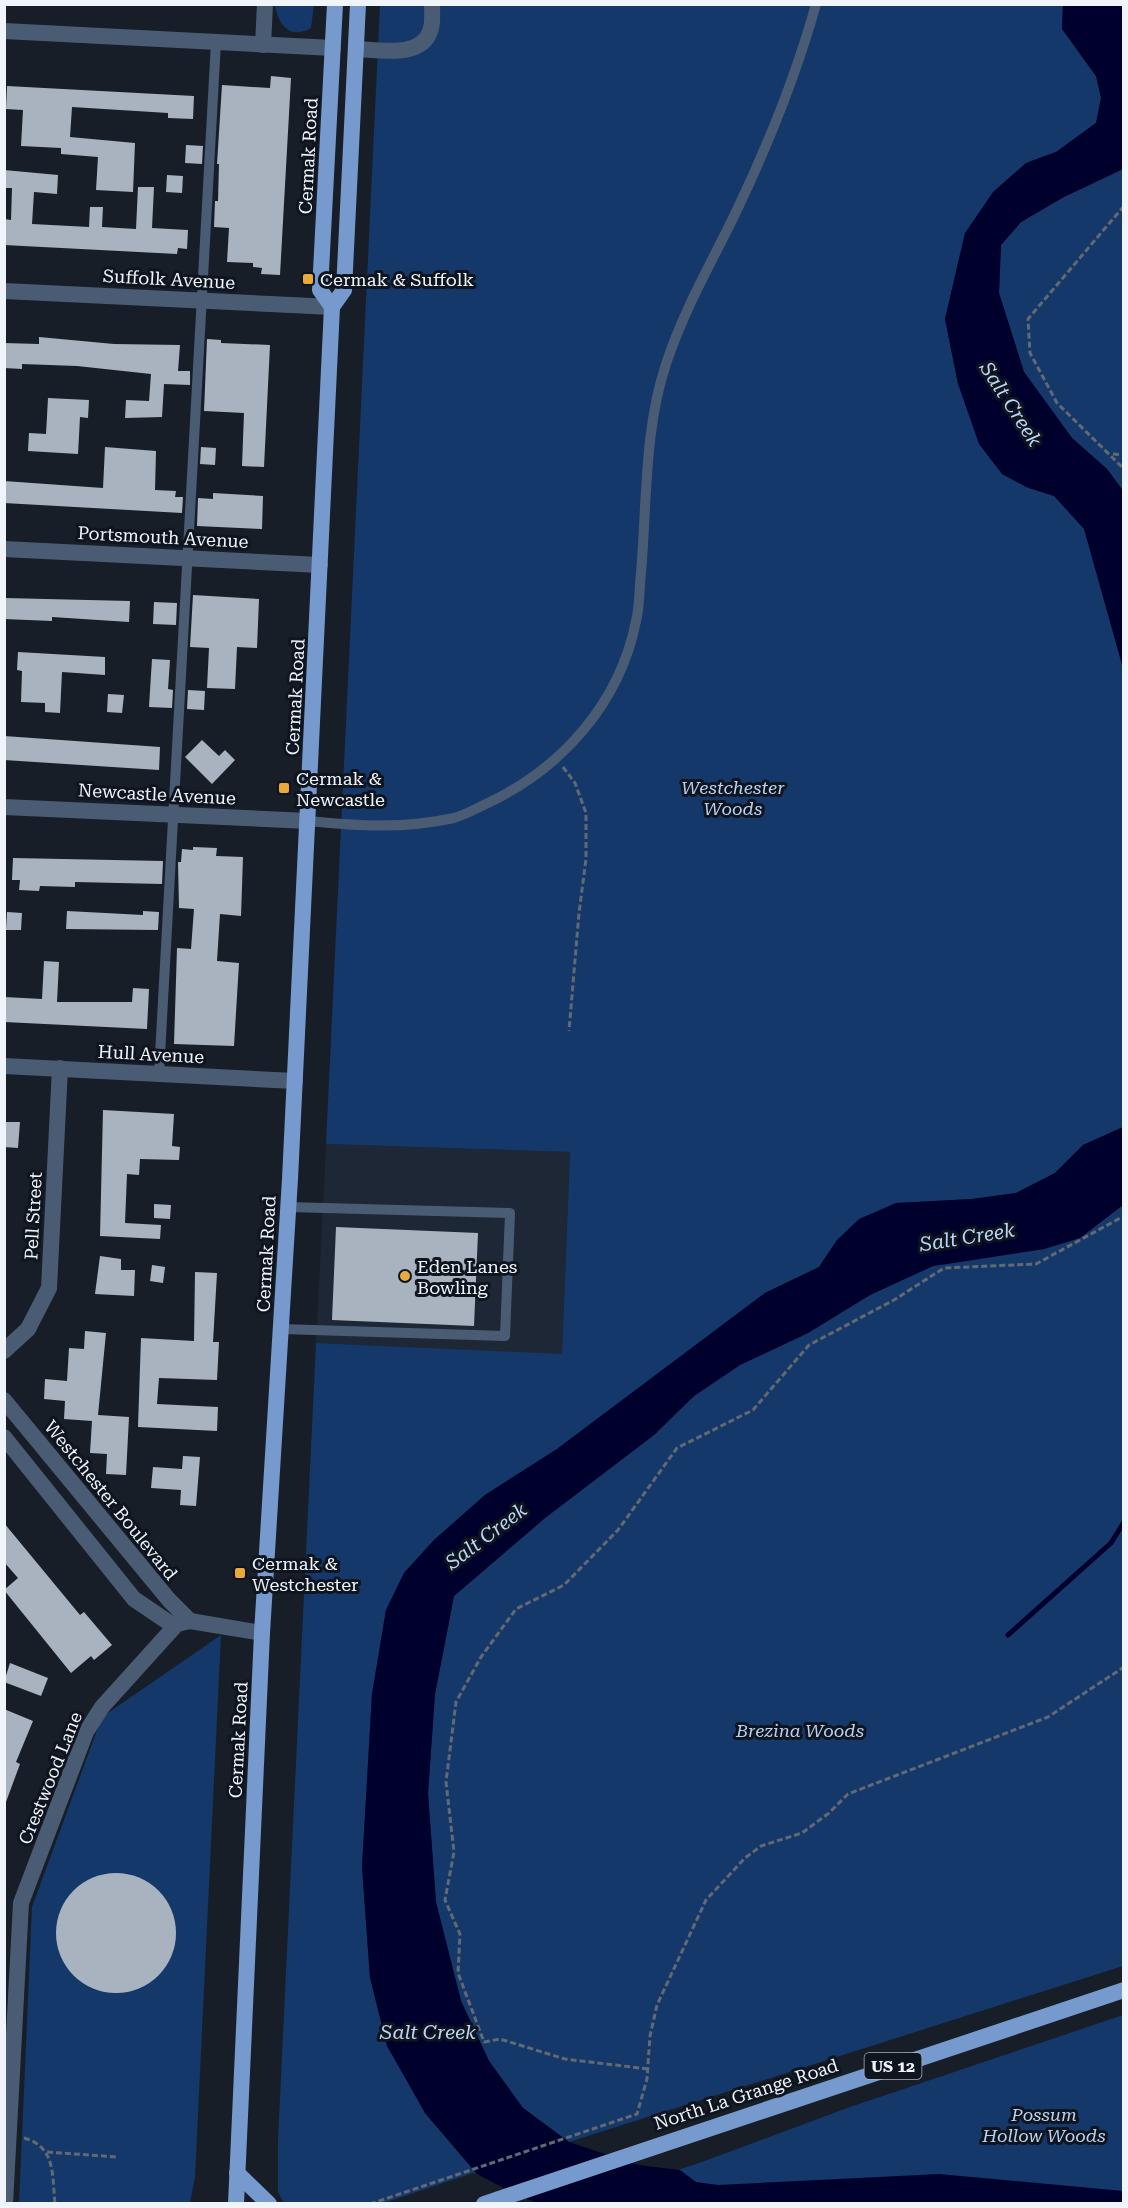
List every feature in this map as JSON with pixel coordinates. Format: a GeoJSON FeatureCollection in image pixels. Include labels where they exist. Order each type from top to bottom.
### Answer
{"type":"FeatureCollection","features":[{"type":"Feature","properties":{"kind":"main road","name":"Cermak Road"},"geometry":{"type":"LineString","coordinates":[[332,307],[320,290],[335,4]]}},
{"type":"Feature","properties":{"kind":"main road","name":"Cermak Road"},"geometry":{"type":"LineString","coordinates":[[236,2204],[262,1633],[295,1081],[332,307],[344,290],[358,4]]}},
{"type":"Feature","properties":{"kind":"main road","name":"North La Grange Road"},"geometry":{"type":"LineString","coordinates":[[484,2204],[662,2142],[1124,1990]]}},
{"type":"Feature","properties":{"kind":"main road"},"geometry":{"type":"LineString","coordinates":[[237,2173],[269,2204]]}},
{"type":"Feature","properties":{"kind":"street"},"geometry":{"type":"LineString","coordinates":[[263,45],[265,4]]}},
{"type":"Feature","properties":{"kind":"street"},"geometry":{"type":"LineString","coordinates":[[357,49],[408,50],[423,43],[431,29],[432,4]]}},
{"type":"Feature","properties":{"kind":"street"},"geometry":{"type":"LineString","coordinates":[[4,31],[333,48]]}},
{"type":"Feature","properties":{"kind":"street","name":"Suffolk Avenue"},"geometry":{"type":"LineString","coordinates":[[4,291],[332,307]]}},
{"type":"Feature","properties":{"kind":"street","name":"Portsmouth Avenue"},"geometry":{"type":"LineString","coordinates":[[4,549],[320,565]]}},
{"type":"Feature","properties":{"kind":"street","name":"Newcastle Avenue"},"geometry":{"type":"LineString","coordinates":[[4,807],[308,821]]}},
{"type":"Feature","properties":{"kind":"street","name":"Hull Avenue"},"geometry":{"type":"LineString","coordinates":[[4,1066],[295,1081]]}},
{"type":"Feature","properties":{"kind":"street","name":"Pell Street"},"geometry":{"type":"LineString","coordinates":[[4,1351],[28,1329],[49,1288],[60,1068]]}},
{"type":"Feature","properties":{"kind":"street","name":"Westchester Boulevard"},"geometry":{"type":"LineString","coordinates":[[4,1400],[169,1600],[190,1621]]}},
{"type":"Feature","properties":{"kind":"street"},"geometry":{"type":"LineString","coordinates":[[4,1437],[134,1599],[174,1626],[190,1621],[262,1633]]}},
{"type":"Feature","properties":{"kind":"street","name":"Crestwood Lane"},"geometry":{"type":"LineString","coordinates":[[5,2204],[6,2155],[23,1898],[93,1719],[174,1626]]}},
{"type":"Feature","properties":{"kind":"lane"},"geometry":{"type":"LineString","coordinates":[[308,821],[368,827],[409,826],[457,817],[512,791],[547,768],[591,722],[621,675],[637,621],[650,441],[665,366],[693,292],[736,213],[778,118],[816,4]]}},
{"type":"Feature","properties":{"kind":"lane"},"geometry":{"type":"LineString","coordinates":[[159,1073],[216,42]]}},
{"type":"Feature","properties":{"kind":"lane"},"geometry":{"type":"LineString","coordinates":[[281,1329],[504,1336],[510,1213],[288,1207]]}},
{"type":"Feature","properties":{"kind":"path"},"geometry":{"type":"LineString","coordinates":[[1124,206],[1028,319],[1030,353],[1057,403],[1124,469]]}},
{"type":"Feature","properties":{"kind":"path"},"geometry":{"type":"LineString","coordinates":[[1111,454],[1124,455]]}},
{"type":"Feature","properties":{"kind":"path"},"geometry":{"type":"LineString","coordinates":[[556,759],[575,783],[586,813],[586,859],[569,1031]]}},
{"type":"Feature","properties":{"kind":"path"},"geometry":{"type":"LineString","coordinates":[[648,2069],[565,2059],[500,2039],[484,2042],[458,1973],[460,1934],[445,1900],[454,1852],[446,1782],[456,1702],[481,1657],[516,1610],[564,1585],[618,1530],[677,1448],[753,1410],[809,1345],[894,1300],[944,1268],[1036,1264],[1124,1216]]}},
{"type":"Feature","properties":{"kind":"path"},"geometry":{"type":"LineString","coordinates":[[370,2204],[468,2173],[637,2114],[648,2069],[650,2036],[657,2005],[706,1900],[745,1858],[761,1846],[802,1833],[829,1813],[848,1794],[1048,1718],[1124,1667]]}},
{"type":"Feature","properties":{"kind":"path"},"geometry":{"type":"LineString","coordinates":[[9,2130],[18,2137],[37,2141],[48,2152],[55,2204]]}},
{"type":"Feature","properties":{"kind":"path"},"geometry":{"type":"LineString","coordinates":[[48,2152],[117,2157]]}},
{"type":"Feature","properties":{"kind":"shaded area"},"geometry":{"type":"Polygon","coordinates":[[[326,1144],[570,1152],[562,1355],[316,1343],[326,1144]]]}},
{"type":"Feature","properties":{"kind":"green space"},"geometry":{"type":"Polygon","coordinates":[[[275,5],[314,5],[311,28],[297,32],[286,29],[279,19],[275,5]]]}},
{"type":"Feature","properties":{"kind":"green space","name":"Westchester Woods"},"geometry":{"type":"Polygon","coordinates":[[[380,5],[1063,5],[1062,29],[1096,76],[1101,98],[1096,123],[1056,152],[1026,163],[965,233],[945,319],[958,384],[1026,487],[1054,496],[1084,528],[1123,668],[1123,1127],[1083,1145],[1055,1173],[1016,1193],[972,1199],[896,1203],[837,1240],[819,1267],[765,1293],[557,1449],[485,1495],[434,1540],[404,1573],[386,1610],[372,1694],[362,1867],[370,1978],[425,2113],[477,2174],[473,2173],[384,2203],[284,2203],[278,2192],[278,2140],[316,1343],[562,1354],[570,1152],[326,1144],[380,5]]]}},
{"type":"Feature","properties":{"kind":"green space"},"geometry":{"type":"Polygon","coordinates":[[[1123,169],[1123,490],[1107,469],[1072,438],[1024,372],[999,293],[1001,245],[1021,222],[1064,197],[1123,169]]]}},
{"type":"Feature","properties":{"kind":"green space","name":"Brezina Woods"},"geometry":{"type":"Polygon","coordinates":[[[1123,1205],[1123,1966],[569,2142],[523,2108],[489,2061],[461,2001],[436,1902],[428,1793],[435,1694],[454,1596],[545,1518],[654,1435],[694,1396],[740,1365],[808,1333],[870,1295],[933,1266],[1044,1249],[1080,1238],[1123,1205]]]}},
{"type":"Feature","properties":{"kind":"green space"},"geometry":{"type":"Polygon","coordinates":[[[221,1635],[195,2177],[190,2203],[19,2204],[32,1907],[102,1717],[221,1635]]]}},
{"type":"Feature","properties":{"kind":"green space","name":"Possum Hollow Woods"},"geometry":{"type":"Polygon","coordinates":[[[1123,2015],[1123,2203],[575,2204],[699,2163],[850,2107],[1123,2015]]]}},
{"type":"Feature","properties":{"kind":"water","name":"Salt Creek"},"geometry":{"type":"Polygon","coordinates":[[[1063,5],[1123,5],[1123,169],[1064,197],[1021,222],[1001,245],[999,293],[1024,372],[1072,438],[1107,469],[1123,491],[1123,668],[1084,529],[1054,496],[1026,487],[1002,474],[979,444],[958,384],[945,319],[965,233],[993,192],[1026,163],[1056,152],[1096,123],[1101,98],[1096,76],[1062,29],[1063,5]]]}},
{"type":"Feature","properties":{"kind":"water","name":"Salt Creek"},"geometry":{"type":"Polygon","coordinates":[[[1123,1127],[1123,1205],[1080,1238],[1044,1249],[933,1266],[870,1295],[808,1333],[740,1365],[694,1396],[654,1435],[545,1518],[454,1596],[435,1694],[428,1794],[436,1902],[461,2001],[489,2061],[523,2108],[569,2142],[638,2165],[680,2170],[696,2182],[718,2185],[939,2174],[1123,2191],[1123,2203],[540,2204],[519,2196],[477,2174],[425,2113],[387,2046],[370,1978],[362,1867],[372,1694],[386,1610],[404,1573],[434,1540],[485,1495],[557,1449],[765,1293],[819,1267],[837,1240],[859,1219],[896,1203],[972,1199],[1016,1193],[1055,1173],[1083,1145],[1123,1127]]]}},
{"type":"Feature","properties":{"kind":"building"},"geometry":{"type":"Polygon","coordinates":[[[271,76],[291,78],[280,275],[261,274],[262,268],[253,267],[253,263],[227,262],[229,228],[214,227],[215,201],[218,201],[219,164],[217,164],[222,85],[270,88],[271,76]]]}},
{"type":"Feature","properties":{"kind":"building"},"geometry":{"type":"Polygon","coordinates":[[[7,86],[194,96],[193,119],[168,118],[168,113],[72,107],[70,137],[135,143],[133,192],[96,190],[98,157],[61,154],[61,148],[21,146],[23,110],[6,109],[7,86]]]}},
{"type":"Feature","properties":{"kind":"building"},"geometry":{"type":"Polygon","coordinates":[[[186,145],[203,146],[202,164],[185,163],[186,145]]]}},
{"type":"Feature","properties":{"kind":"building"},"geometry":{"type":"Polygon","coordinates":[[[4,170],[58,175],[57,194],[34,192],[32,224],[89,227],[90,207],[103,207],[102,227],[136,229],[138,187],[154,187],[152,228],[188,230],[187,249],[178,248],[177,254],[4,245],[4,219],[11,220],[12,188],[4,188],[4,170]]]}},
{"type":"Feature","properties":{"kind":"building"},"geometry":{"type":"Polygon","coordinates":[[[167,175],[183,176],[182,193],[166,192],[167,175]]]}},
{"type":"Feature","properties":{"kind":"building"},"geometry":{"type":"Polygon","coordinates":[[[39,337],[114,344],[180,345],[178,371],[190,371],[190,385],[164,384],[162,417],[125,418],[126,400],[149,401],[151,374],[77,366],[22,364],[22,369],[4,368],[4,343],[39,344],[39,337]]]}},
{"type":"Feature","properties":{"kind":"building"},"geometry":{"type":"Polygon","coordinates":[[[207,339],[221,340],[221,343],[270,345],[264,467],[242,466],[244,413],[204,411],[207,339]]]}},
{"type":"Feature","properties":{"kind":"building"},"geometry":{"type":"Polygon","coordinates":[[[48,398],[89,400],[88,418],[80,417],[78,454],[28,451],[29,433],[46,434],[48,398]]]}},
{"type":"Feature","properties":{"kind":"building"},"geometry":{"type":"Polygon","coordinates":[[[105,447],[156,451],[155,490],[176,491],[175,497],[183,497],[182,513],[4,503],[4,481],[103,488],[105,447]]]}},
{"type":"Feature","properties":{"kind":"building"},"geometry":{"type":"Polygon","coordinates":[[[201,447],[216,448],[215,465],[200,464],[201,447]]]}},
{"type":"Feature","properties":{"kind":"building"},"geometry":{"type":"Polygon","coordinates":[[[213,493],[263,496],[262,529],[197,526],[198,498],[213,499],[213,493]]]}},
{"type":"Feature","properties":{"kind":"building"},"geometry":{"type":"Polygon","coordinates":[[[193,595],[259,599],[257,648],[237,647],[235,689],[207,688],[209,648],[190,647],[193,595]]]}},
{"type":"Feature","properties":{"kind":"building"},"geometry":{"type":"Polygon","coordinates":[[[4,598],[130,601],[129,622],[52,617],[52,621],[4,619],[4,598]]]}},
{"type":"Feature","properties":{"kind":"building"},"geometry":{"type":"Polygon","coordinates":[[[154,602],[177,603],[176,625],[153,624],[154,602]]]}},
{"type":"Feature","properties":{"kind":"building"},"geometry":{"type":"Polygon","coordinates":[[[18,652],[105,657],[105,675],[62,672],[60,713],[45,712],[45,703],[21,702],[22,671],[17,670],[18,652]]]}},
{"type":"Feature","properties":{"kind":"building"},"geometry":{"type":"Polygon","coordinates":[[[152,659],[170,660],[168,689],[173,690],[172,708],[149,707],[152,659]]]}},
{"type":"Feature","properties":{"kind":"building"},"geometry":{"type":"Polygon","coordinates":[[[188,690],[205,691],[204,710],[187,709],[188,690]]]}},
{"type":"Feature","properties":{"kind":"building"},"geometry":{"type":"Polygon","coordinates":[[[108,694],[124,695],[122,713],[107,712],[108,694]]]}},
{"type":"Feature","properties":{"kind":"building"},"geometry":{"type":"Polygon","coordinates":[[[4,736],[160,747],[159,770],[4,760],[4,736]]]}},
{"type":"Feature","properties":{"kind":"building"},"geometry":{"type":"Polygon","coordinates":[[[202,740],[219,756],[225,750],[235,760],[212,784],[185,757],[202,740]]]}},
{"type":"Feature","properties":{"kind":"building"},"geometry":{"type":"Polygon","coordinates":[[[193,847],[217,848],[216,856],[243,857],[241,916],[220,914],[217,961],[239,963],[234,1046],[174,1044],[177,948],[191,949],[194,909],[179,908],[178,862],[181,862],[182,849],[193,850],[193,847]]]}},
{"type":"Feature","properties":{"kind":"building"},"geometry":{"type":"Polygon","coordinates":[[[13,858],[163,861],[162,884],[75,882],[75,887],[40,886],[39,891],[19,890],[20,880],[12,880],[13,858]]]}},
{"type":"Feature","properties":{"kind":"building"},"geometry":{"type":"Polygon","coordinates":[[[67,911],[143,915],[143,911],[159,912],[158,930],[66,929],[67,911]]]}},
{"type":"Feature","properties":{"kind":"building"},"geometry":{"type":"Polygon","coordinates":[[[7,912],[22,913],[21,930],[6,930],[7,912]]]}},
{"type":"Feature","properties":{"kind":"building"},"geometry":{"type":"Polygon","coordinates":[[[44,961],[59,962],[57,1002],[132,1002],[133,988],[149,989],[147,1029],[4,1022],[4,997],[42,999],[44,961]]]}},
{"type":"Feature","properties":{"kind":"building"},"geometry":{"type":"Polygon","coordinates":[[[103,1110],[174,1114],[172,1146],[180,1147],[179,1160],[140,1159],[139,1175],[127,1174],[125,1223],[161,1225],[160,1239],[100,1236],[103,1110]]]}},
{"type":"Feature","properties":{"kind":"building"},"geometry":{"type":"Polygon","coordinates":[[[4,1122],[20,1122],[18,1148],[4,1147],[4,1122]]]}},
{"type":"Feature","properties":{"kind":"building"},"geometry":{"type":"Polygon","coordinates":[[[154,1204],[171,1205],[170,1219],[154,1218],[154,1204]]]}},
{"type":"Feature","properties":{"kind":"building","name":"Eden Lanes Bowling"},"geometry":{"type":"Polygon","coordinates":[[[336,1227],[478,1233],[474,1326],[332,1320],[336,1227]]]}},
{"type":"Feature","properties":{"kind":"building"},"geometry":{"type":"Polygon","coordinates":[[[100,1256],[121,1259],[121,1270],[135,1270],[134,1296],[95,1294],[100,1256]]]}},
{"type":"Feature","properties":{"kind":"building"},"geometry":{"type":"Polygon","coordinates":[[[152,1265],[165,1267],[163,1283],[150,1281],[152,1265]]]}},
{"type":"Feature","properties":{"kind":"building"},"geometry":{"type":"Polygon","coordinates":[[[195,1272],[217,1273],[213,1342],[219,1342],[217,1380],[159,1378],[157,1404],[218,1407],[217,1431],[138,1427],[141,1338],[194,1341],[195,1272]]]}},
{"type":"Feature","properties":{"kind":"building"},"geometry":{"type":"Polygon","coordinates":[[[85,1331],[106,1333],[98,1415],[129,1417],[126,1475],[106,1474],[107,1454],[90,1453],[92,1421],[64,1419],[65,1401],[44,1399],[45,1379],[67,1381],[69,1348],[84,1349],[85,1331]]]}},
{"type":"Feature","properties":{"kind":"building"},"geometry":{"type":"Polygon","coordinates":[[[183,1456],[200,1457],[196,1506],[180,1505],[181,1490],[151,1488],[153,1467],[182,1469],[183,1456]]]}},
{"type":"Feature","properties":{"kind":"building"},"geometry":{"type":"Polygon","coordinates":[[[4,1523],[80,1615],[84,1612],[112,1645],[94,1660],[91,1656],[71,1673],[4,1590],[18,1578],[4,1562],[4,1523]]]}},
{"type":"Feature","properties":{"kind":"building"},"geometry":{"type":"Polygon","coordinates":[[[10,1663],[48,1678],[41,1696],[4,1682],[10,1663]]]}},
{"type":"Feature","properties":{"kind":"building"},"geometry":{"type":"Polygon","coordinates":[[[4,1709],[33,1721],[16,1762],[20,1764],[6,1802],[4,1709]]]}},
{"type":"Feature","properties":{"kind":"building"},"geometry":{"type":"Polygon","coordinates":[[[116,1873],[139,1877],[159,1890],[172,1910],[176,1933],[172,1956],[159,1976],[139,1989],[116,1993],[93,1989],[73,1976],[60,1956],[56,1933],[60,1910],[73,1890],[93,1877],[116,1873]]]}},
{"type":"Feature","properties":{"kind":"waterway"},"geometry":{"type":"LineString","coordinates":[[1008,1635],[1111,1543],[1124,1522]]}},
{"type":"Feature","properties":{"kind":"place","name":"Cermak & Suffolk"},"geometry":{"type":"Point","coordinates":[308,279]}},
{"type":"Feature","properties":{"kind":"place","name":"Cermak & Newcastle"},"geometry":{"type":"Point","coordinates":[284,788]}},
{"type":"Feature","properties":{"kind":"place","name":"Eden Lanes Bowling"},"geometry":{"type":"Point","coordinates":[405,1276]}},
{"type":"Feature","properties":{"kind":"place","name":"Cermak & Westchester"},"geometry":{"type":"Point","coordinates":[240,1573]}}]}
